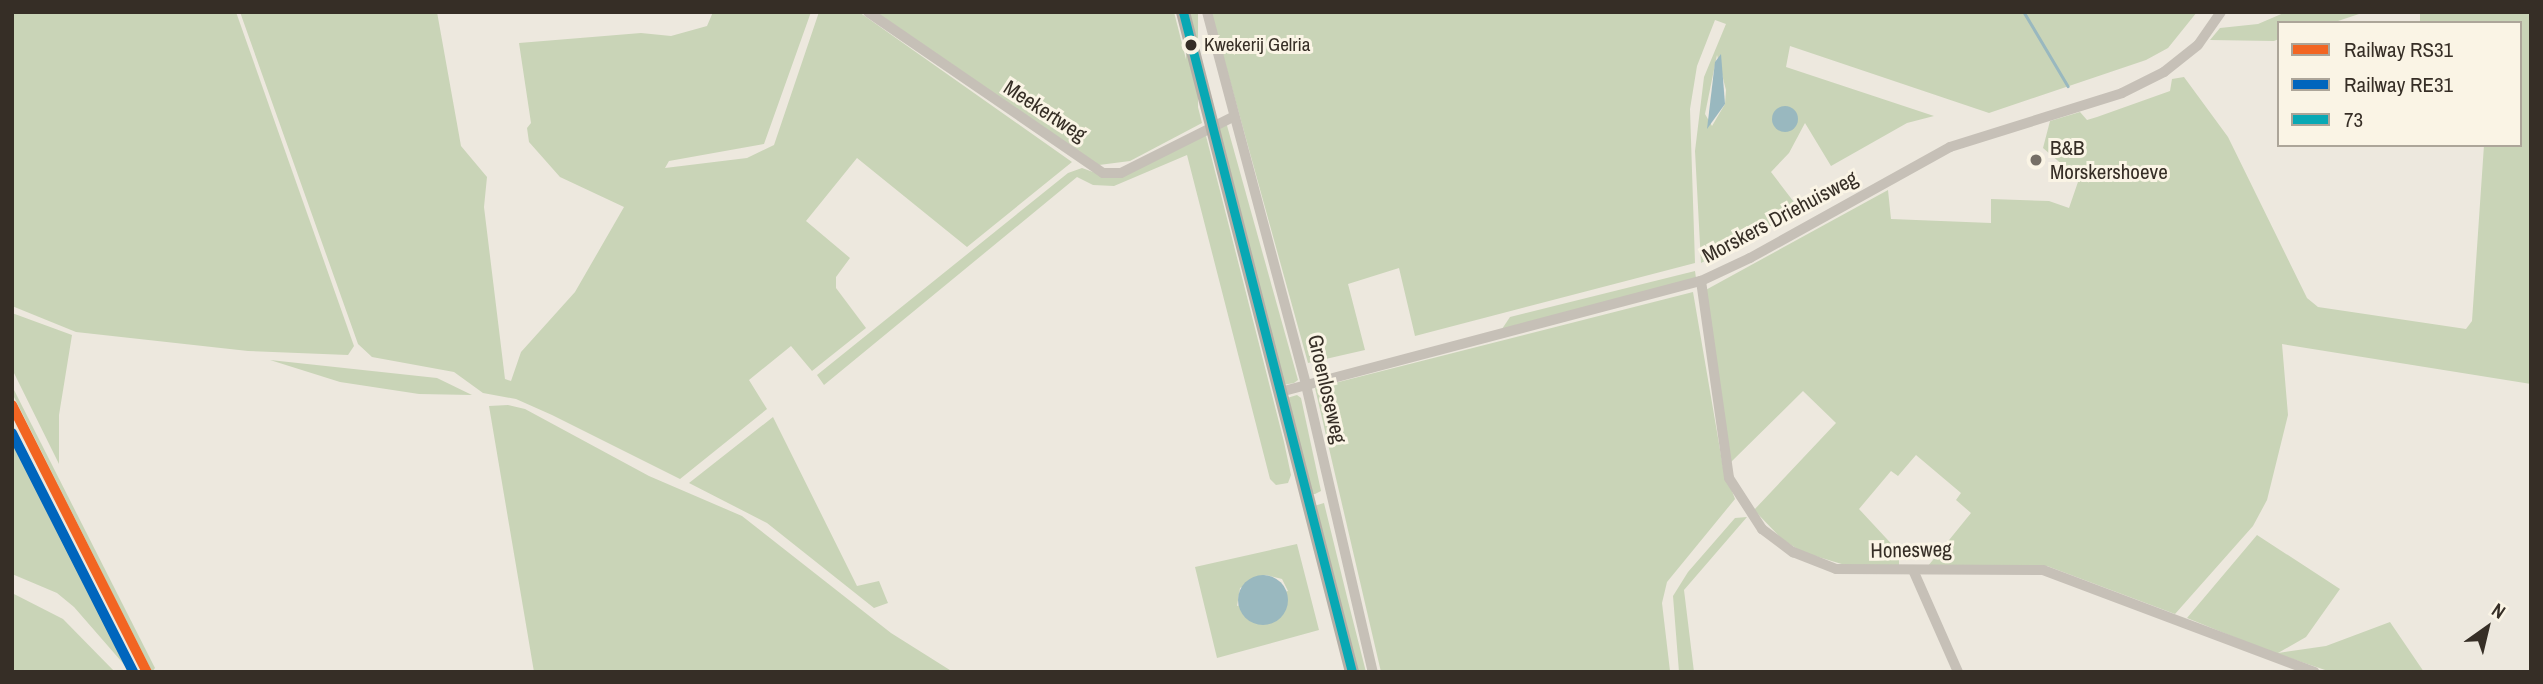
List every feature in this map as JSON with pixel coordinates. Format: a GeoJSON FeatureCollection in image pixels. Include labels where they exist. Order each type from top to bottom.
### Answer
{"type":"FeatureCollection","features":[{"type":"Feature","properties":{"kind":"main road"},"geometry":{"type":"LineString","coordinates":[[1183,12],[1352,672]]}},
{"type":"Feature","properties":{"kind":"street","name":"Meekertweg"},"geometry":{"type":"LineString","coordinates":[[868,12],[1103,173],[1121,173],[1213,127]]}},
{"type":"Feature","properties":{"kind":"street","name":"Groenloseweg"},"geometry":{"type":"LineString","coordinates":[[1207,12],[1306,385],[1373,672]]}},
{"type":"Feature","properties":{"kind":"street","name":"Morskers Driehuisweg"},"geometry":{"type":"LineString","coordinates":[[1280,392],[1701,281],[1750,258],[1950,147],[2122,93],[2164,72],[2198,46],[2221,12]]}},
{"type":"Feature","properties":{"kind":"street"},"geometry":{"type":"LineString","coordinates":[[1213,127],[1233,117]]}},
{"type":"Feature","properties":{"kind":"street","name":"Honesweg"},"geometry":{"type":"LineString","coordinates":[[1701,281],[1723,453],[1729,478],[1751,516],[1775,540],[1818,563],[1836,569],[2043,570],[2314,672]]}},
{"type":"Feature","properties":{"kind":"street"},"geometry":{"type":"LineString","coordinates":[[1913,570],[1958,672]]}},
{"type":"Feature","properties":{"kind":"green space"},"geometry":{"type":"Polygon","coordinates":[[[12,12],[236,12],[354,346],[348,355],[248,351],[76,332],[12,306],[12,12]]]}},
{"type":"Feature","properties":{"kind":"green space"},"geometry":{"type":"Polygon","coordinates":[[[240,12],[437,12],[461,146],[487,177],[484,207],[505,379],[511,381],[521,352],[575,292],[624,207],[560,177],[529,142],[527,128],[531,123],[519,43],[641,33],[671,36],[707,26],[713,12],[811,12],[764,144],[669,161],[665,168],[747,158],[774,145],[819,12],[859,12],[1072,162],[967,247],[857,158],[806,221],[850,258],[836,277],[836,288],[866,328],[812,371],[791,346],[749,380],[767,409],[680,479],[516,399],[483,393],[454,372],[372,357],[358,344],[240,12]]]}},
{"type":"Feature","properties":{"kind":"green space"},"geometry":{"type":"Polygon","coordinates":[[[876,12],[1174,12],[1202,123],[1130,161],[1099,165],[876,12]]]}},
{"type":"Feature","properties":{"kind":"green space"},"geometry":{"type":"Polygon","coordinates":[[[1186,12],[1198,12],[1198,120],[1186,120],[1186,12]]]}},
{"type":"Feature","properties":{"kind":"green space"},"geometry":{"type":"Polygon","coordinates":[[[1211,12],[2197,12],[2168,48],[2146,60],[1989,113],[1790,46],[1786,67],[1934,116],[1907,123],[1831,166],[1805,123],[1789,153],[1771,172],[1800,210],[1701,263],[1695,151],[1704,77],[1726,24],[1715,20],[1697,66],[1690,109],[1695,263],[1415,336],[1399,268],[1348,284],[1365,350],[1308,363],[1211,12]],[[1717,55],[1705,114],[1712,126],[1725,104],[1726,90],[1717,55]]]}},
{"type":"Feature","properties":{"kind":"green space"},"geometry":{"type":"Polygon","coordinates":[[[2286,12],[2365,12],[2338,21],[2277,21],[2277,40],[2274,41],[2210,40],[2220,28],[2258,24],[2286,12]]]}},
{"type":"Feature","properties":{"kind":"green space"},"geometry":{"type":"Polygon","coordinates":[[[2420,12],[2531,12],[2531,384],[2282,344],[2288,415],[2267,500],[2253,526],[2175,614],[2047,566],[1928,566],[1971,513],[1956,500],[1961,493],[1916,455],[1898,476],[1891,471],[1859,509],[1899,552],[1899,567],[1845,565],[1802,552],[1782,539],[1754,510],[1836,423],[1803,391],[1730,463],[1702,292],[1888,190],[1891,219],[1991,223],[1991,199],[2049,201],[2069,208],[2079,179],[2043,148],[2050,121],[2080,112],[2087,120],[2097,117],[2170,91],[2172,79],[2184,77],[2228,137],[2307,298],[2318,307],[2466,329],[2472,321],[2484,147],[2522,147],[2522,21],[2420,21],[2420,12]]]}},
{"type":"Feature","properties":{"kind":"green space"},"geometry":{"type":"Polygon","coordinates":[[[1226,122],[1298,380],[1294,383],[1283,385],[1215,126],[1226,122]]]}},
{"type":"Feature","properties":{"kind":"green space"},"geometry":{"type":"Polygon","coordinates":[[[1205,132],[1284,442],[1291,475],[1288,483],[1276,485],[1270,479],[1187,155],[1114,186],[1093,185],[1077,177],[824,385],[817,375],[1068,173],[1082,168],[1104,176],[1205,132]]]}},
{"type":"Feature","properties":{"kind":"green space"},"geometry":{"type":"Polygon","coordinates":[[[1695,271],[1696,278],[1502,329],[1510,317],[1695,271]]]}},
{"type":"Feature","properties":{"kind":"green space"},"geometry":{"type":"Polygon","coordinates":[[[1693,292],[1723,467],[1735,499],[1667,582],[1662,603],[1670,671],[1381,672],[1315,388],[1693,292]]]}},
{"type":"Feature","properties":{"kind":"green space"},"geometry":{"type":"Polygon","coordinates":[[[12,313],[72,335],[59,415],[59,464],[12,369],[12,313]]]}},
{"type":"Feature","properties":{"kind":"green space"},"geometry":{"type":"Polygon","coordinates":[[[270,360],[437,378],[472,395],[419,394],[340,382],[270,360]]]}},
{"type":"Feature","properties":{"kind":"green space"},"geometry":{"type":"Polygon","coordinates":[[[12,386],[155,668],[152,672],[12,393],[12,386]]]}},
{"type":"Feature","properties":{"kind":"green space"},"geometry":{"type":"Polygon","coordinates":[[[1297,395],[1301,398],[1321,491],[1315,494],[1311,494],[1287,398],[1297,395]]]}},
{"type":"Feature","properties":{"kind":"green space"},"geometry":{"type":"Polygon","coordinates":[[[508,405],[525,409],[649,476],[742,516],[891,633],[953,672],[534,672],[489,406],[508,405]]]}},
{"type":"Feature","properties":{"kind":"green space"},"geometry":{"type":"Polygon","coordinates":[[[773,417],[857,586],[879,581],[888,603],[874,608],[767,523],[689,483],[773,417]]]}},
{"type":"Feature","properties":{"kind":"green space"},"geometry":{"type":"Polygon","coordinates":[[[12,439],[128,669],[74,607],[57,593],[12,574],[12,439]]]}},
{"type":"Feature","properties":{"kind":"green space"},"geometry":{"type":"Polygon","coordinates":[[[1324,503],[1366,672],[1357,672],[1314,506],[1324,503]]]}},
{"type":"Feature","properties":{"kind":"green space"},"geometry":{"type":"Polygon","coordinates":[[[1747,517],[1684,590],[1694,672],[1679,672],[1673,596],[1688,572],[1735,518],[1747,517]]]}},
{"type":"Feature","properties":{"kind":"green space"},"geometry":{"type":"Polygon","coordinates":[[[2257,535],[2340,589],[2306,637],[2278,653],[2326,646],[2390,622],[2424,672],[2331,672],[2266,650],[2187,618],[2257,535]]]}},
{"type":"Feature","properties":{"kind":"green space"},"geometry":{"type":"Polygon","coordinates":[[[1297,544],[1319,630],[1217,658],[1195,567],[1297,544]],[[1266,575],[1240,588],[1237,606],[1288,591],[1282,579],[1266,575]]]}},
{"type":"Feature","properties":{"kind":"green space"},"geometry":{"type":"Polygon","coordinates":[[[12,593],[63,619],[115,672],[12,672],[12,593]]]}},
{"type":"Feature","properties":{"kind":"water"},"geometry":{"type":"Polygon","coordinates":[[[1721,54],[1725,104],[1707,129],[1715,62],[1721,54]]]}},
{"type":"Feature","properties":{"kind":"water"},"geometry":{"type":"Polygon","coordinates":[[[1785,106],[1794,110],[1798,119],[1794,128],[1785,132],[1776,128],[1772,119],[1776,110],[1785,106]]]}},
{"type":"Feature","properties":{"kind":"water"},"geometry":{"type":"Polygon","coordinates":[[[1263,575],[1281,582],[1288,600],[1281,618],[1263,625],[1245,618],[1238,600],[1245,582],[1263,575]]]}},
{"type":"Feature","properties":{"kind":"waterway"},"geometry":{"type":"LineString","coordinates":[[2024,12],[2068,86]]}},
{"type":"Feature","properties":{"kind":"rail line","name":"RS31"},"geometry":{"type":"LineString","coordinates":[[12,405],[147,672]]}},
{"type":"Feature","properties":{"kind":"rail line","name":"RE31"},"geometry":{"type":"LineString","coordinates":[[12,433],[133,672]]}},
{"type":"Feature","properties":{"kind":"transit line","name":"73"},"geometry":{"type":"LineString","coordinates":[[1183,12],[1352,672]]}},
{"type":"Feature","properties":{"kind":"place","name":"Kwekerij Gelria"},"geometry":{"type":"Point","coordinates":[1191,45]}},
{"type":"Feature","properties":{"kind":"place","name":"B&B Morskershoeve"},"geometry":{"type":"Point","coordinates":[2036,160]}}]}
